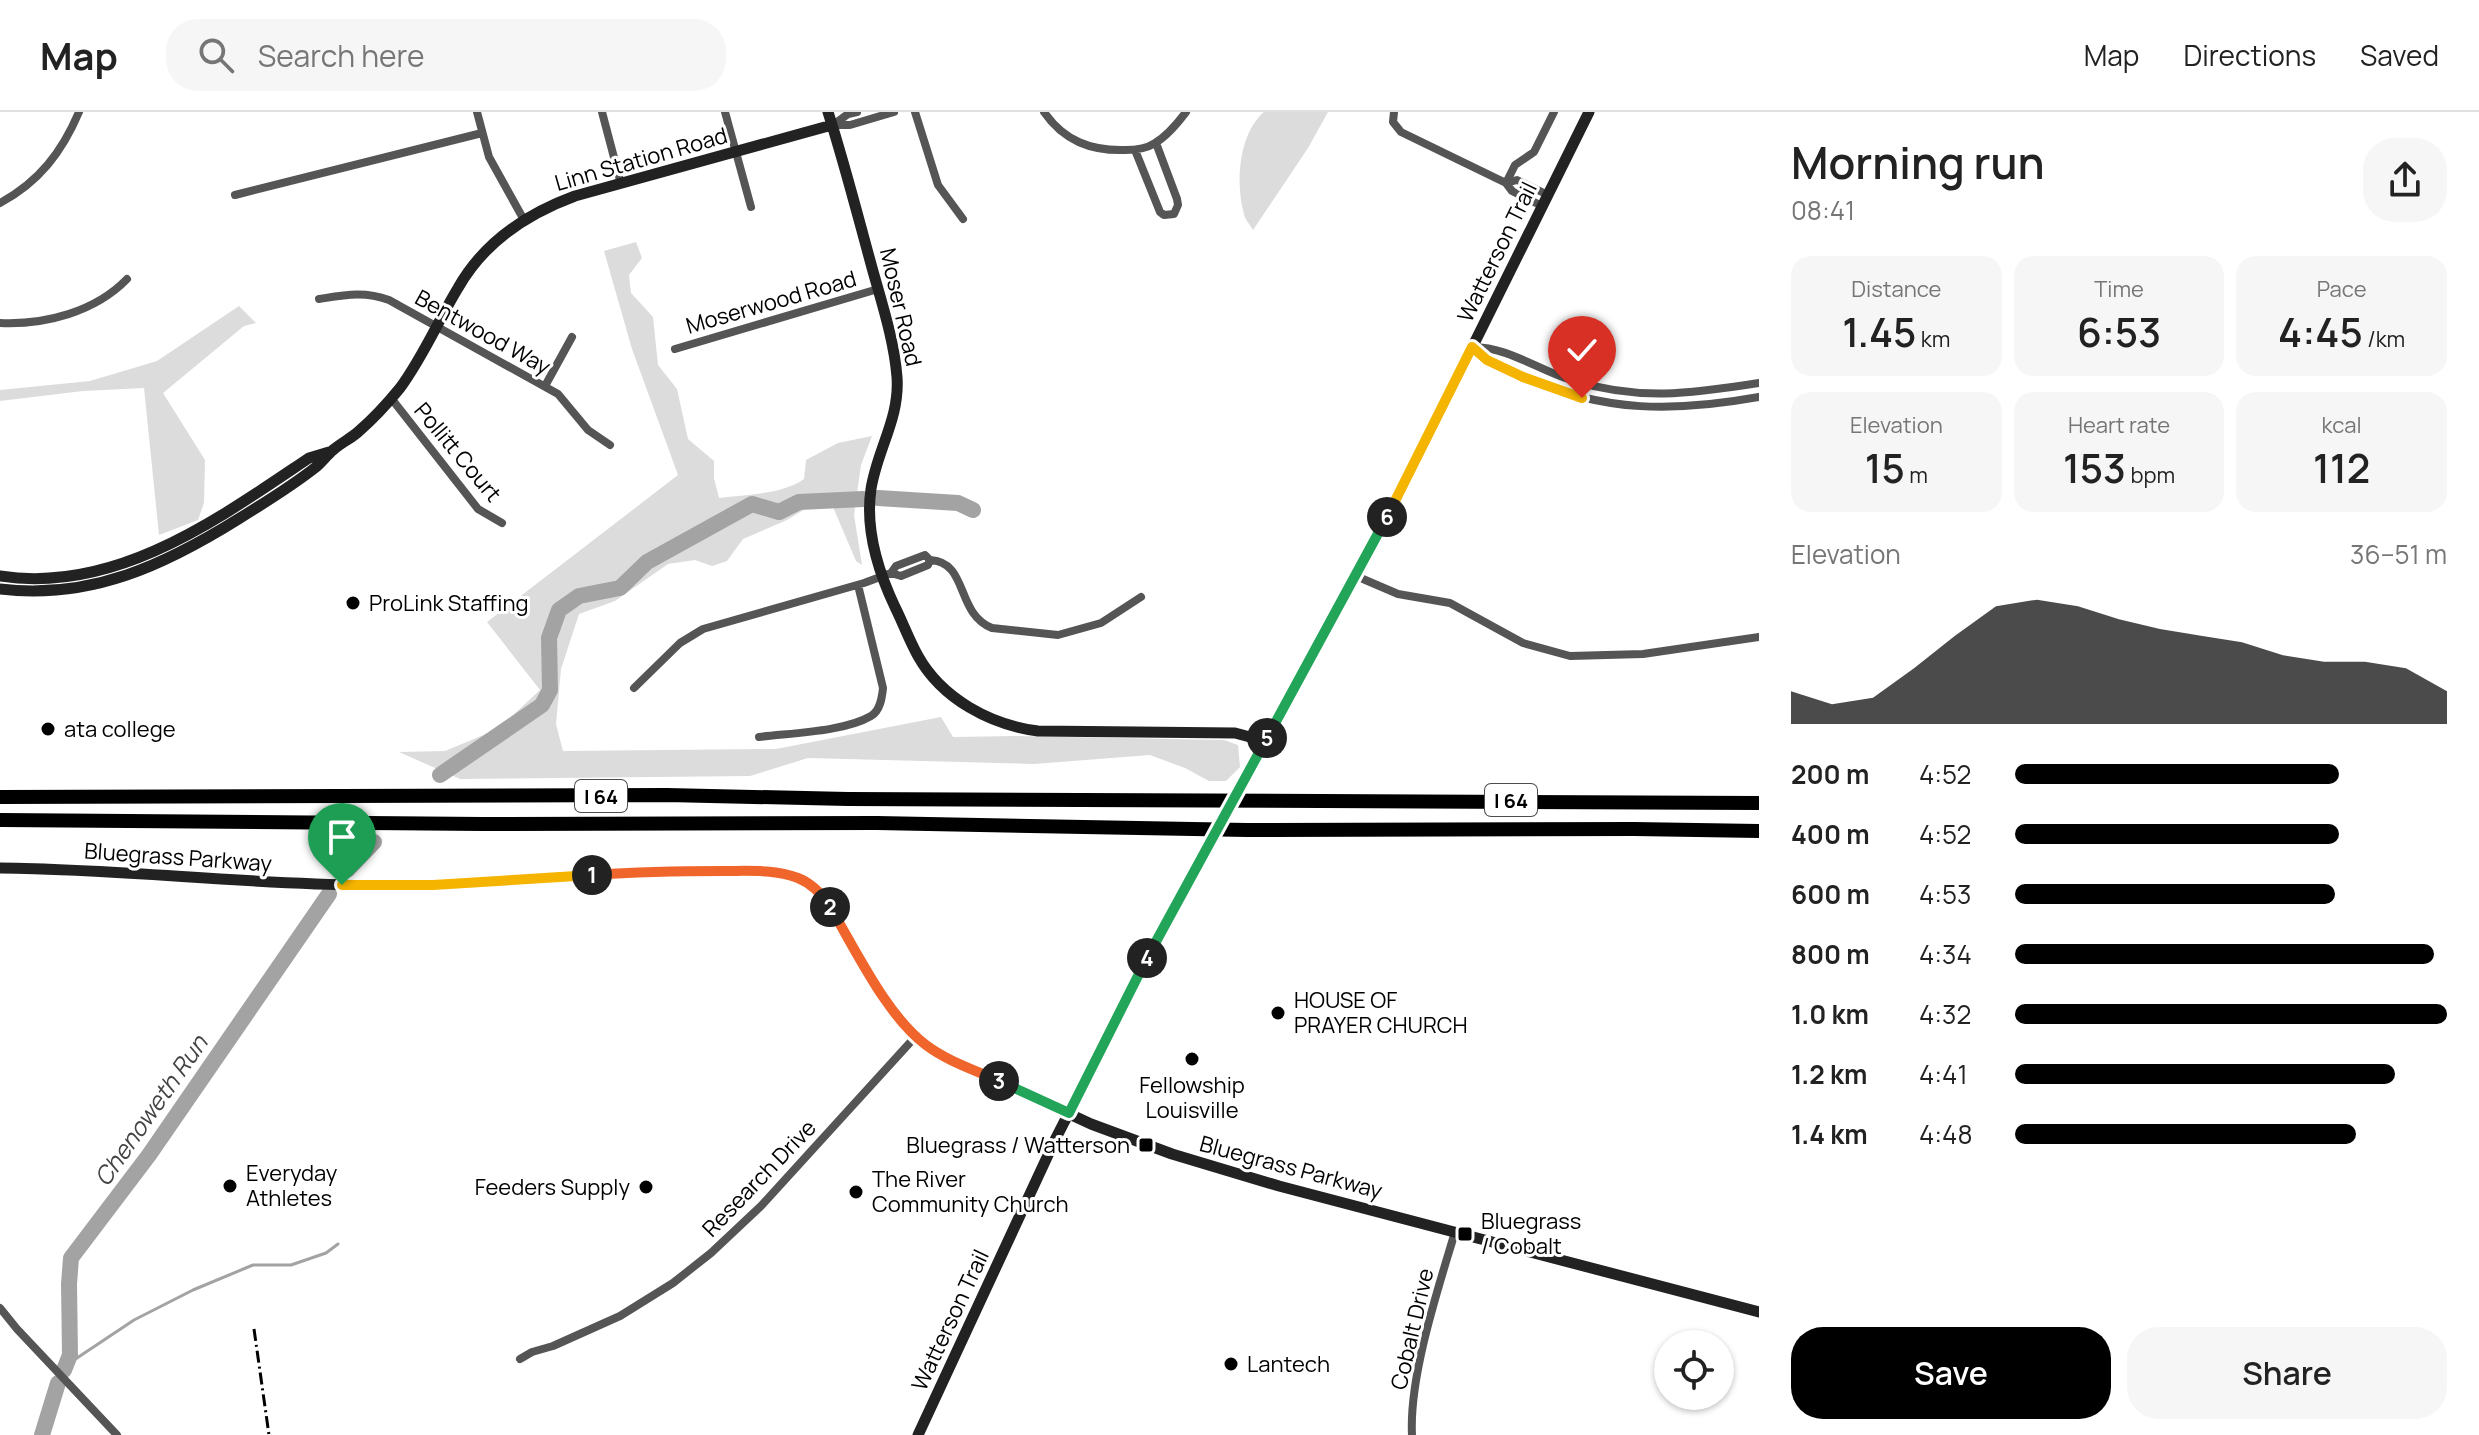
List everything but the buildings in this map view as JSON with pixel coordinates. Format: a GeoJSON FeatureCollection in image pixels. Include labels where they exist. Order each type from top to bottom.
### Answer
{"type":"FeatureCollection","features":[{"type":"Feature","properties":{"kind":"highway","name":"I 64"},"geometry":{"type":"LineString","coordinates":[[0,797],[667,795],[848,799],[1759,803]]}},
{"type":"Feature","properties":{"kind":"highway","name":"I 64"},"geometry":{"type":"LineString","coordinates":[[0,820],[877,823],[1247,830],[1759,831]]}},
{"type":"Feature","properties":{"kind":"highway"},"geometry":{"type":"LineString","coordinates":[[1634,829],[1759,838]]}},
{"type":"Feature","properties":{"kind":"street"},"geometry":{"type":"LineString","coordinates":[[0,203],[22,190],[48,166],[69,135],[79,112]]}},
{"type":"Feature","properties":{"kind":"street"},"geometry":{"type":"LineString","coordinates":[[477,112],[496,172],[524,220]]}},
{"type":"Feature","properties":{"kind":"street"},"geometry":{"type":"LineString","coordinates":[[602,112],[621,184]]}},
{"type":"Feature","properties":{"kind":"street"},"geometry":{"type":"LineString","coordinates":[[725,112],[751,207]]}},
{"type":"Feature","properties":{"kind":"street","name":"Moser Road"},"geometry":{"type":"LineString","coordinates":[[828,112],[895,360],[896,403],[871,491],[873,540],[919,659],[958,700],[1014,727],[1038,731],[1235,733],[1265,741]]}},
{"type":"Feature","properties":{"kind":"street","name":"Linn Station Road"},"geometry":{"type":"LineString","coordinates":[[832,125],[857,112]]}},
{"type":"Feature","properties":{"kind":"street","name":"Linn Station Road"},"geometry":{"type":"LineString","coordinates":[[0,589],[65,589],[105,583],[150,567],[207,538],[319,465],[333,450],[357,433],[409,375],[472,265],[501,235],[551,205],[832,125],[850,125],[894,112]]}},
{"type":"Feature","properties":{"kind":"street"},"geometry":{"type":"LineString","coordinates":[[915,112],[938,185],[963,219]]}},
{"type":"Feature","properties":{"kind":"street"},"geometry":{"type":"LineString","coordinates":[[1044,112],[1058,129],[1082,145],[1100,150],[1135,150],[1156,143],[1186,112]]}},
{"type":"Feature","properties":{"kind":"street"},"geometry":{"type":"LineString","coordinates":[[1394,112],[1393,122],[1401,132],[1506,183],[1512,191],[1545,201]]}},
{"type":"Feature","properties":{"kind":"street"},"geometry":{"type":"LineString","coordinates":[[1506,183],[1515,165],[1534,152],[1554,112]]}},
{"type":"Feature","properties":{"kind":"street","name":"Watterson Trail"},"geometry":{"type":"LineString","coordinates":[[918,1435],[1069,1113],[1169,916],[1356,576],[1589,112]]}},
{"type":"Feature","properties":{"kind":"street"},"geometry":{"type":"LineString","coordinates":[[235,195],[482,133]]}},
{"type":"Feature","properties":{"kind":"street"},"geometry":{"type":"LineString","coordinates":[[1135,150],[1160,212],[1164,215],[1174,214],[1178,205],[1156,143]]}},
{"type":"Feature","properties":{"kind":"street"},"geometry":{"type":"LineString","coordinates":[[0,323],[63,316],[107,297],[127,279]]}},
{"type":"Feature","properties":{"kind":"street","name":"Moserwood Road"},"geometry":{"type":"LineString","coordinates":[[675,349],[878,289]]}},
{"type":"Feature","properties":{"kind":"street","name":"Bentwood Way"},"geometry":{"type":"LineString","coordinates":[[319,299],[351,293],[376,295],[545,386],[563,399],[588,430],[610,445]]}},
{"type":"Feature","properties":{"kind":"street"},"geometry":{"type":"LineString","coordinates":[[545,386],[572,337]]}},
{"type":"Feature","properties":{"kind":"street"},"geometry":{"type":"LineString","coordinates":[[1472,347],[1494,347],[1552,374],[1594,387],[1640,394],[1696,393],[1759,383]]}},
{"type":"Feature","properties":{"kind":"street"},"geometry":{"type":"LineString","coordinates":[[1472,347],[1487,360],[1536,382],[1599,401],[1635,407],[1675,408],[1759,397]]}},
{"type":"Feature","properties":{"kind":"street","name":"Pollitt Court"},"geometry":{"type":"LineString","coordinates":[[391,398],[478,509],[502,523]]}},
{"type":"Feature","properties":{"kind":"street","name":"Linn Station Road"},"geometry":{"type":"LineString","coordinates":[[0,576],[33,579],[64,577],[102,571],[126,563],[201,527],[309,458],[333,450]]}},
{"type":"Feature","properties":{"kind":"street"},"geometry":{"type":"LineString","coordinates":[[634,688],[680,643],[703,629],[886,575],[901,576],[928,565],[930,560],[942,561],[953,569],[969,608],[982,624],[992,628],[1058,635],[1101,623],[1141,597]]}},
{"type":"Feature","properties":{"kind":"street"},"geometry":{"type":"LineString","coordinates":[[1356,576],[1398,594],[1450,603],[1523,643],[1570,656],[1643,654],[1759,637]]}},
{"type":"Feature","properties":{"kind":"street"},"geometry":{"type":"LineString","coordinates":[[759,737],[836,727],[871,716],[876,711],[883,688],[858,585]]}},
{"type":"Feature","properties":{"kind":"street","name":"Bluegrass Parkway"},"geometry":{"type":"LineString","coordinates":[[0,868],[271,884],[363,885],[480,883],[655,872],[778,873],[806,882],[824,897],[890,1006],[916,1036],[945,1056],[1069,1113],[1195,1162],[1759,1312]]}},
{"type":"Feature","properties":{"kind":"street","name":"Research Drive"},"geometry":{"type":"LineString","coordinates":[[520,1359],[620,1316],[673,1283],[711,1253],[761,1206],[916,1036]]}},
{"type":"Feature","properties":{"kind":"street","name":"Cobalt Drive"},"geometry":{"type":"LineString","coordinates":[[1412,1435],[1414,1393],[1419,1369],[1455,1232]]}},
{"type":"Feature","properties":{"kind":"street"},"geometry":{"type":"LineString","coordinates":[[0,1308],[117,1435]]}},
{"type":"Feature","properties":{"kind":"shaded area"},"geometry":{"type":"Polygon","coordinates":[[[1264,112],[1328,112],[1308,148],[1253,230],[1246,220],[1241,202],[1241,159],[1249,132],[1264,112]]]}},
{"type":"Feature","properties":{"kind":"shaded area"},"geometry":{"type":"Polygon","coordinates":[[[636,242],[642,258],[629,275],[631,293],[653,317],[658,365],[677,389],[688,439],[714,461],[719,498],[763,493],[795,484],[804,479],[806,460],[838,443],[872,436],[861,465],[854,515],[862,565],[856,561],[833,507],[810,506],[743,539],[727,561],[712,566],[695,560],[668,564],[615,601],[579,614],[561,669],[556,724],[563,751],[776,749],[941,717],[953,737],[1224,740],[1238,745],[1240,767],[1226,781],[1209,781],[1150,755],[1034,764],[808,758],[750,776],[460,779],[399,752],[445,751],[498,729],[540,690],[487,622],[678,475],[632,349],[604,251],[636,242]]]}},
{"type":"Feature","properties":{"kind":"shaded area"},"geometry":{"type":"Polygon","coordinates":[[[239,306],[256,323],[244,326],[163,393],[205,460],[204,503],[198,520],[159,535],[144,388],[83,391],[0,401],[0,390],[90,381],[157,361],[239,306]]]}},
{"type":"Feature","properties":{"kind":"waterway","name":"Chenoweth Run"},"geometry":{"type":"LineString","coordinates":[[878,498],[958,503],[973,510]]}},
{"type":"Feature","properties":{"kind":"waterway","name":"Chenoweth Run"},"geometry":{"type":"LineString","coordinates":[[440,775],[542,705],[550,690],[549,638],[559,610],[579,596],[620,588],[647,562],[752,504],[779,512],[799,502],[863,499]]}},
{"type":"Feature","properties":{"kind":"waterway","name":"Chenoweth Run"},"geometry":{"type":"LineString","coordinates":[[347,870],[374,842]]}},
{"type":"Feature","properties":{"kind":"waterway","name":"Chenoweth Run"},"geometry":{"type":"LineString","coordinates":[[64,1370],[70,1355],[71,1258],[149,1155],[329,894]]}},
{"type":"Feature","properties":{"kind":"waterway"},"geometry":{"type":"LineString","coordinates":[[68,1364],[134,1320],[193,1290],[253,1265],[291,1265],[326,1253],[338,1244]]}},
{"type":"Feature","properties":{"kind":"waterway","name":"Chenoweth Run"},"geometry":{"type":"LineString","coordinates":[[42,1435],[58,1383]]}},
{"type":"Feature","properties":{"kind":"railway"},"geometry":{"type":"LineString","coordinates":[[254,1329],[269,1435]]}},
{"type":"Feature","properties":{"kind":"place","name":"ProLink Staffing"},"geometry":{"type":"Point","coordinates":[353,603]}},
{"type":"Feature","properties":{"kind":"place","name":"ata college"},"geometry":{"type":"Point","coordinates":[48,729]}},
{"type":"Feature","properties":{"kind":"place","name":"HOUSE OF PRAYER CHURCH"},"geometry":{"type":"Point","coordinates":[1278,1013]}},
{"type":"Feature","properties":{"kind":"place","name":"Fellowship Louisville"},"geometry":{"type":"Point","coordinates":[1192,1059]}},
{"type":"Feature","properties":{"kind":"place","name":"Bluegrass / Watterson"},"geometry":{"type":"Point","coordinates":[1146,1145]}},
{"type":"Feature","properties":{"kind":"place","name":"Everyday Athletes"},"geometry":{"type":"Point","coordinates":[230,1186]}},
{"type":"Feature","properties":{"kind":"place","name":"Feeders Supply"},"geometry":{"type":"Point","coordinates":[646,1187]}},
{"type":"Feature","properties":{"kind":"place","name":"The River Community Church"},"geometry":{"type":"Point","coordinates":[856,1192]}},
{"type":"Feature","properties":{"kind":"place","name":"Bluegrass / Cobalt"},"geometry":{"type":"Point","coordinates":[1465,1234]}},
{"type":"Feature","properties":{"kind":"place","name":"Lantech"},"geometry":{"type":"Point","coordinates":[1231,1364]}},
{"type":"Feature","properties":{"kind":"route"},"geometry":{"type":"LineString","coordinates":[[342,885],[433,885],[655,872],[754,871],[798,878],[812,885],[824,897],[901,1022],[927,1046],[1069,1113],[1176,903],[1395,503],[1472,347],[1487,360],[1544,386],[1582,398]]}}]}
